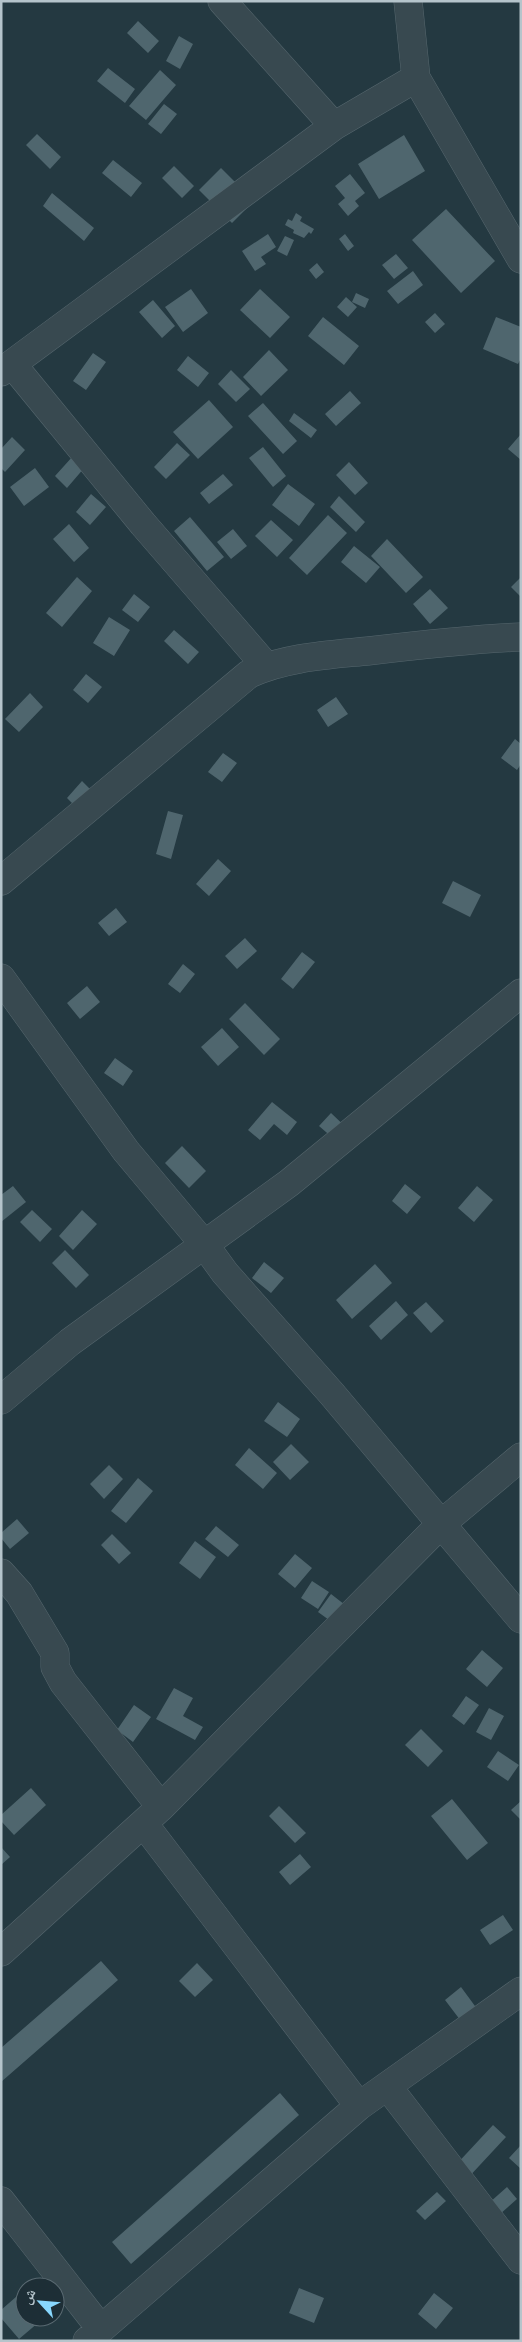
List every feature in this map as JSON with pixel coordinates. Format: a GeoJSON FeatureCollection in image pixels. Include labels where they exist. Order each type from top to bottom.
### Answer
{"type":"FeatureCollection","features":[{"type":"Feature","properties":{"kind":"street"},"geometry":{"type":"LineString","coordinates":[[222,1],[334,126]]}},
{"type":"Feature","properties":{"kind":"street"},"geometry":{"type":"LineString","coordinates":[[408,1],[416,78],[521,259]]}},
{"type":"Feature","properties":{"kind":"street"},"geometry":{"type":"LineString","coordinates":[[266,666],[7,368],[334,126],[416,78]]}},
{"type":"Feature","properties":{"kind":"street"},"geometry":{"type":"LineString","coordinates":[[1,881],[249,674],[266,666],[304,658],[480,638],[521,636]]}},
{"type":"Feature","properties":{"kind":"street"},"geometry":{"type":"LineString","coordinates":[[1,978],[126,1151],[204,1244],[225,1273],[332,1394],[521,1619]]}},
{"type":"Feature","properties":{"kind":"street"},"geometry":{"type":"LineString","coordinates":[[1,1400],[70,1342],[289,1183],[521,993]]}},
{"type":"Feature","properties":{"kind":"street"},"geometry":{"type":"LineString","coordinates":[[1,1952],[153,1816],[441,1524],[521,1458]]}},
{"type":"Feature","properties":{"kind":"street"},"geometry":{"type":"LineString","coordinates":[[1,1573],[19,1593],[55,1653],[55,1667],[63,1682],[153,1816],[359,2106]]}},
{"type":"Feature","properties":{"kind":"street"},"geometry":{"type":"LineString","coordinates":[[1,2201],[94,2335],[359,2106],[521,1991]]}},
{"type":"Feature","properties":{"kind":"street"},"geometry":{"type":"LineString","coordinates":[[388,2087],[521,2260]]}},
{"type":"Feature","properties":{"kind":"building"},"geometry":{"type":"Polygon","coordinates":[[[138,21],[159,41],[148,53],[127,33],[138,21]]]}},
{"type":"Feature","properties":{"kind":"building"},"geometry":{"type":"Polygon","coordinates":[[[179,36],[193,44],[180,69],[166,61],[179,36]]]}},
{"type":"Feature","properties":{"kind":"building"},"geometry":{"type":"Polygon","coordinates":[[[108,68],[135,89],[125,103],[97,81],[108,68]]]}},
{"type":"Feature","properties":{"kind":"building"},"geometry":{"type":"Polygon","coordinates":[[[160,70],[176,85],[146,120],[129,106],[160,70]]]}},
{"type":"Feature","properties":{"kind":"building"},"geometry":{"type":"Polygon","coordinates":[[[164,104],[177,114],[161,134],[148,124],[164,104]]]}},
{"type":"Feature","properties":{"kind":"building"},"geometry":{"type":"Polygon","coordinates":[[[37,134],[61,157],[50,169],[26,145],[37,134]]]}},
{"type":"Feature","properties":{"kind":"building"},"geometry":{"type":"Polygon","coordinates":[[[404,135],[425,171],[379,199],[358,164],[404,135]]]}},
{"type":"Feature","properties":{"kind":"building"},"geometry":{"type":"Polygon","coordinates":[[[113,160],[142,183],[131,197],[102,173],[113,160]]]}},
{"type":"Feature","properties":{"kind":"building"},"geometry":{"type":"Polygon","coordinates":[[[174,166],[194,186],[182,198],[162,178],[174,166]]]}},
{"type":"Feature","properties":{"kind":"building"},"geometry":{"type":"Polygon","coordinates":[[[221,168],[254,201],[232,223],[199,190],[221,168]]]}},
{"type":"Feature","properties":{"kind":"building"},"geometry":{"type":"Polygon","coordinates":[[[350,174],[365,193],[355,201],[359,206],[348,216],[338,204],[345,198],[335,186],[350,174]]]}},
{"type":"Feature","properties":{"kind":"building"},"geometry":{"type":"Polygon","coordinates":[[[52,193],[94,228],[84,241],[43,206],[52,193]]]}},
{"type":"Feature","properties":{"kind":"building"},"geometry":{"type":"Polygon","coordinates":[[[446,209],[495,261],[461,293],[412,240],[446,209]]]}},
{"type":"Feature","properties":{"kind":"building"},"geometry":{"type":"Polygon","coordinates":[[[296,213],[302,217],[300,221],[314,229],[311,234],[309,232],[304,238],[293,233],[294,230],[285,225],[288,219],[292,221],[296,213]]]}},
{"type":"Feature","properties":{"kind":"building"},"geometry":{"type":"Polygon","coordinates":[[[268,234],[276,247],[261,257],[266,264],[255,271],[242,251],[268,234]]]}},
{"type":"Feature","properties":{"kind":"building"},"geometry":{"type":"Polygon","coordinates":[[[345,234],[354,246],[348,251],[339,239],[345,234]]]}},
{"type":"Feature","properties":{"kind":"building"},"geometry":{"type":"Polygon","coordinates":[[[285,236],[294,240],[287,256],[277,251],[285,236]]]}},
{"type":"Feature","properties":{"kind":"building"},"geometry":{"type":"Polygon","coordinates":[[[396,254],[408,268],[394,279],[382,265],[396,254]]]}},
{"type":"Feature","properties":{"kind":"building"},"geometry":{"type":"Polygon","coordinates":[[[317,263],[324,272],[316,279],[309,270],[317,263]]]}},
{"type":"Feature","properties":{"kind":"building"},"geometry":{"type":"Polygon","coordinates":[[[413,271],[423,285],[398,304],[387,291],[413,271]]]}},
{"type":"Feature","properties":{"kind":"building"},"geometry":{"type":"Polygon","coordinates":[[[191,289],[208,313],[183,332],[165,307],[191,289]]]}},
{"type":"Feature","properties":{"kind":"building"},"geometry":{"type":"Polygon","coordinates":[[[260,289],[290,317],[270,338],[240,310],[260,289]]]}},
{"type":"Feature","properties":{"kind":"building"},"geometry":{"type":"Polygon","coordinates":[[[356,293],[369,299],[365,308],[352,302],[356,293]]]}},
{"type":"Feature","properties":{"kind":"building"},"geometry":{"type":"Polygon","coordinates":[[[346,297],[357,307],[348,317],[337,307],[346,297]]]}},
{"type":"Feature","properties":{"kind":"building"},"geometry":{"type":"Polygon","coordinates":[[[153,300],[175,326],[162,338],[139,312],[153,300]]]}},
{"type":"Feature","properties":{"kind":"building"},"geometry":{"type":"Polygon","coordinates":[[[435,313],[445,324],[435,333],[425,322],[435,313]]]}},
{"type":"Feature","properties":{"kind":"building"},"geometry":{"type":"Polygon","coordinates":[[[323,317],[359,346],[344,365],[308,336],[323,317]]]}},
{"type":"Feature","properties":{"kind":"building"},"geometry":{"type":"Polygon","coordinates":[[[496,317],[521,327],[521,358],[518,364],[483,349],[496,317]]]}},
{"type":"Feature","properties":{"kind":"building"},"geometry":{"type":"Polygon","coordinates":[[[269,350],[288,370],[261,396],[243,377],[269,350]]]}},
{"type":"Feature","properties":{"kind":"building"},"geometry":{"type":"Polygon","coordinates":[[[93,353],[106,362],[86,390],[73,381],[93,353]]]}},
{"type":"Feature","properties":{"kind":"building"},"geometry":{"type":"Polygon","coordinates":[[[188,356],[209,373],[198,387],[177,370],[188,356]]]}},
{"type":"Feature","properties":{"kind":"building"},"geometry":{"type":"Polygon","coordinates":[[[231,370],[250,389],[236,402],[218,384],[231,370]]]}},
{"type":"Feature","properties":{"kind":"building"},"geometry":{"type":"Polygon","coordinates":[[[350,391],[361,403],[336,426],[325,414],[350,391]]]}},
{"type":"Feature","properties":{"kind":"building"},"geometry":{"type":"Polygon","coordinates":[[[209,400],[233,427],[198,459],[173,432],[209,400]]]}},
{"type":"Feature","properties":{"kind":"building"},"geometry":{"type":"Polygon","coordinates":[[[263,403],[297,441],[283,454],[248,416],[263,403]]]}},
{"type":"Feature","properties":{"kind":"building"},"geometry":{"type":"Polygon","coordinates":[[[294,413],[317,430],[311,438],[289,421],[294,413]]]}},
{"type":"Feature","properties":{"kind":"building"},"geometry":{"type":"Polygon","coordinates":[[[521,434],[521,460],[508,449],[521,434]]]}},
{"type":"Feature","properties":{"kind":"building"},"geometry":{"type":"Polygon","coordinates":[[[12,437],[25,450],[5,472],[1,468],[1,449],[12,437]]]}},
{"type":"Feature","properties":{"kind":"building"},"geometry":{"type":"Polygon","coordinates":[[[177,443],[190,455],[166,479],[154,467],[177,443]]]}},
{"type":"Feature","properties":{"kind":"building"},"geometry":{"type":"Polygon","coordinates":[[[263,447],[286,476],[273,487],[249,458],[263,447]]]}},
{"type":"Feature","properties":{"kind":"building"},"geometry":{"type":"Polygon","coordinates":[[[73,456],[85,467],[67,488],[55,476],[73,456]]]}},
{"type":"Feature","properties":{"kind":"building"},"geometry":{"type":"Polygon","coordinates":[[[349,462],[368,483],[355,495],[336,475],[349,462]]]}},
{"type":"Feature","properties":{"kind":"building"},"geometry":{"type":"Polygon","coordinates":[[[35,468],[49,487],[24,506],[10,487],[35,468]]]}},
{"type":"Feature","properties":{"kind":"building"},"geometry":{"type":"Polygon","coordinates":[[[223,474],[233,485],[209,504],[200,493],[223,474]]]}},
{"type":"Feature","properties":{"kind":"building"},"geometry":{"type":"Polygon","coordinates":[[[288,484],[315,504],[299,526],[272,505],[288,484]]]}},
{"type":"Feature","properties":{"kind":"building"},"geometry":{"type":"Polygon","coordinates":[[[91,494],[106,507],[90,525],[76,512],[91,494]]]}},
{"type":"Feature","properties":{"kind":"building"},"geometry":{"type":"Polygon","coordinates":[[[339,496],[365,522],[356,532],[330,507],[339,496]]]}},
{"type":"Feature","properties":{"kind":"building"},"geometry":{"type":"Polygon","coordinates":[[[328,515],[347,533],[307,575],[289,558],[328,515]]]}},
{"type":"Feature","properties":{"kind":"building"},"geometry":{"type":"Polygon","coordinates":[[[190,517],[224,557],[207,571],[174,531],[190,517]]]}},
{"type":"Feature","properties":{"kind":"building"},"geometry":{"type":"Polygon","coordinates":[[[271,520],[293,540],[277,557],[255,536],[271,520]]]}},
{"type":"Feature","properties":{"kind":"building"},"geometry":{"type":"Polygon","coordinates":[[[69,524],[89,548],[74,562],[53,539],[69,524]]]}},
{"type":"Feature","properties":{"kind":"building"},"geometry":{"type":"Polygon","coordinates":[[[233,529],[247,546],[231,559],[217,542],[233,529]]]}},
{"type":"Feature","properties":{"kind":"building"},"geometry":{"type":"Polygon","coordinates":[[[387,539],[423,577],[406,593],[371,556],[387,539]]]}},
{"type":"Feature","properties":{"kind":"building"},"geometry":{"type":"Polygon","coordinates":[[[354,546],[380,567],[366,583],[341,562],[354,546]]]}},
{"type":"Feature","properties":{"kind":"building"},"geometry":{"type":"Polygon","coordinates":[[[77,577],[92,591],[62,627],[46,613],[77,577]]]}},
{"type":"Feature","properties":{"kind":"building"},"geometry":{"type":"Polygon","coordinates":[[[521,577],[521,597],[511,587],[521,577]]]}},
{"type":"Feature","properties":{"kind":"building"},"geometry":{"type":"Polygon","coordinates":[[[430,589],[448,608],[430,624],[413,604],[430,589]]]}},
{"type":"Feature","properties":{"kind":"building"},"geometry":{"type":"Polygon","coordinates":[[[134,594],[150,607],[138,622],[122,610],[134,594]]]}},
{"type":"Feature","properties":{"kind":"building"},"geometry":{"type":"Polygon","coordinates":[[[109,617],[130,630],[114,656],[93,643],[109,617]]]}},
{"type":"Feature","properties":{"kind":"building"},"geometry":{"type":"Polygon","coordinates":[[[174,630],[199,652],[188,664],[164,641],[174,630]]]}},
{"type":"Feature","properties":{"kind":"building"},"geometry":{"type":"Polygon","coordinates":[[[86,674],[102,687],[88,703],[73,690],[86,674]]]}},
{"type":"Feature","properties":{"kind":"building"},"geometry":{"type":"Polygon","coordinates":[[[30,693],[43,707],[19,732],[5,719],[30,693]]]}},
{"type":"Feature","properties":{"kind":"building"},"geometry":{"type":"Polygon","coordinates":[[[336,697],[348,714],[328,727],[317,710],[336,697]]]}},
{"type":"Feature","properties":{"kind":"building"},"geometry":{"type":"Polygon","coordinates":[[[515,739],[521,744],[521,764],[517,770],[501,758],[515,739]]]}},
{"type":"Feature","properties":{"kind":"building"},"geometry":{"type":"Polygon","coordinates":[[[223,753],[237,763],[222,782],[208,772],[223,753]]]}},
{"type":"Feature","properties":{"kind":"building"},"geometry":{"type":"Polygon","coordinates":[[[82,781],[95,794],[79,810],[67,798],[82,781]]]}},
{"type":"Feature","properties":{"kind":"building"},"geometry":{"type":"Polygon","coordinates":[[[168,811],[183,815],[171,859],[156,854],[168,811]]]}},
{"type":"Feature","properties":{"kind":"building"},"geometry":{"type":"Polygon","coordinates":[[[218,859],[231,871],[209,896],[196,884],[218,859]]]}},
{"type":"Feature","properties":{"kind":"building"},"geometry":{"type":"Polygon","coordinates":[[[453,881],[481,895],[470,917],[442,903],[453,881]]]}},
{"type":"Feature","properties":{"kind":"building"},"geometry":{"type":"Polygon","coordinates":[[[116,908],[127,922],[109,936],[98,923],[116,908]]]}},
{"type":"Feature","properties":{"kind":"building"},"geometry":{"type":"Polygon","coordinates":[[[245,938],[257,951],[237,969],[225,956],[245,938]]]}},
{"type":"Feature","properties":{"kind":"building"},"geometry":{"type":"Polygon","coordinates":[[[302,952],[315,962],[293,989],[281,979],[302,952]]]}},
{"type":"Feature","properties":{"kind":"building"},"geometry":{"type":"Polygon","coordinates":[[[183,964],[195,974],[180,993],[168,984],[183,964]]]}},
{"type":"Feature","properties":{"kind":"building"},"geometry":{"type":"Polygon","coordinates":[[[87,986],[100,1002],[80,1019],[67,1003],[87,986]]]}},
{"type":"Feature","properties":{"kind":"building"},"geometry":{"type":"Polygon","coordinates":[[[245,1003],[280,1039],[264,1055],[229,1019],[245,1003]]]}},
{"type":"Feature","properties":{"kind":"building"},"geometry":{"type":"Polygon","coordinates":[[[222,1028],[239,1047],[218,1066],[201,1047],[222,1028]]]}},
{"type":"Feature","properties":{"kind":"building"},"geometry":{"type":"Polygon","coordinates":[[[115,1058],[133,1071],[123,1086],[104,1073],[115,1058]]]}},
{"type":"Feature","properties":{"kind":"building"},"geometry":{"type":"Polygon","coordinates":[[[272,1102],[297,1122],[287,1135],[274,1124],[260,1140],[248,1130],[272,1102]]]}},
{"type":"Feature","properties":{"kind":"building"},"geometry":{"type":"Polygon","coordinates":[[[331,1113],[352,1133],[341,1145],[319,1126],[331,1113]]]}},
{"type":"Feature","properties":{"kind":"building"},"geometry":{"type":"Polygon","coordinates":[[[182,1146],[206,1171],[189,1188],[165,1163],[182,1146]]]}},
{"type":"Feature","properties":{"kind":"building"},"geometry":{"type":"Polygon","coordinates":[[[405,1184],[421,1197],[407,1214],[392,1201],[405,1184]]]}},
{"type":"Feature","properties":{"kind":"building"},"geometry":{"type":"Polygon","coordinates":[[[13,1186],[26,1202],[1,1222],[1,1195],[13,1186]]]}},
{"type":"Feature","properties":{"kind":"building"},"geometry":{"type":"Polygon","coordinates":[[[477,1186],[493,1200],[474,1222],[458,1208],[477,1186]]]}},
{"type":"Feature","properties":{"kind":"building"},"geometry":{"type":"Polygon","coordinates":[[[32,1210],[52,1229],[40,1242],[20,1222],[32,1210]]]}},
{"type":"Feature","properties":{"kind":"building"},"geometry":{"type":"Polygon","coordinates":[[[82,1210],[97,1224],[73,1250],[59,1236],[82,1210]]]}},
{"type":"Feature","properties":{"kind":"building"},"geometry":{"type":"Polygon","coordinates":[[[65,1250],[89,1275],[76,1288],[52,1263],[65,1250]]]}},
{"type":"Feature","properties":{"kind":"building"},"geometry":{"type":"Polygon","coordinates":[[[264,1262],[284,1278],[271,1293],[252,1278],[264,1262]]]}},
{"type":"Feature","properties":{"kind":"building"},"geometry":{"type":"Polygon","coordinates":[[[375,1264],[392,1283],[352,1319],[336,1300],[375,1264]]]}},
{"type":"Feature","properties":{"kind":"building"},"geometry":{"type":"Polygon","coordinates":[[[396,1301],[408,1315],[381,1340],[369,1326],[396,1301]]]}},
{"type":"Feature","properties":{"kind":"building"},"geometry":{"type":"Polygon","coordinates":[[[426,1302],[444,1321],[431,1333],[413,1313],[426,1302]]]}},
{"type":"Feature","properties":{"kind":"building"},"geometry":{"type":"Polygon","coordinates":[[[278,1402],[300,1419],[287,1437],[264,1421],[278,1402]]]}},
{"type":"Feature","properties":{"kind":"building"},"geometry":{"type":"Polygon","coordinates":[[[291,1444],[309,1462],[290,1480],[273,1462],[291,1444]]]}},
{"type":"Feature","properties":{"kind":"building"},"geometry":{"type":"Polygon","coordinates":[[[249,1448],[277,1473],[263,1489],[235,1465],[249,1448]]]}},
{"type":"Feature","properties":{"kind":"building"},"geometry":{"type":"Polygon","coordinates":[[[109,1465],[123,1479],[104,1499],[90,1484],[109,1465]]]}},
{"type":"Feature","properties":{"kind":"building"},"geometry":{"type":"Polygon","coordinates":[[[138,1478],[153,1491],[126,1523],[111,1511],[138,1478]]]}},
{"type":"Feature","properties":{"kind":"building"},"geometry":{"type":"Polygon","coordinates":[[[17,1519],[29,1533],[10,1549],[1,1538],[1,1533],[17,1519]]]}},
{"type":"Feature","properties":{"kind":"building"},"geometry":{"type":"Polygon","coordinates":[[[216,1526],[239,1545],[228,1557],[205,1539],[216,1526]]]}},
{"type":"Feature","properties":{"kind":"building"},"geometry":{"type":"Polygon","coordinates":[[[112,1534],[131,1553],[119,1564],[101,1545],[112,1534]]]}},
{"type":"Feature","properties":{"kind":"building"},"geometry":{"type":"Polygon","coordinates":[[[195,1541],[216,1557],[200,1579],[179,1563],[195,1541]]]}},
{"type":"Feature","properties":{"kind":"building"},"geometry":{"type":"Polygon","coordinates":[[[295,1554],[312,1568],[295,1588],[278,1574],[295,1554]]]}},
{"type":"Feature","properties":{"kind":"building"},"geometry":{"type":"Polygon","coordinates":[[[312,1581],[329,1592],[318,1609],[301,1598],[312,1581]]]}},
{"type":"Feature","properties":{"kind":"building"},"geometry":{"type":"Polygon","coordinates":[[[331,1594],[349,1608],[336,1625],[318,1612],[331,1594]]]}},
{"type":"Feature","properties":{"kind":"building"},"geometry":{"type":"Polygon","coordinates":[[[482,1650],[503,1668],[487,1687],[466,1669],[482,1650]]]}},
{"type":"Feature","properties":{"kind":"building"},"geometry":{"type":"Polygon","coordinates":[[[174,1688],[193,1698],[183,1716],[203,1727],[195,1740],[156,1719],[174,1688]]]}},
{"type":"Feature","properties":{"kind":"building"},"geometry":{"type":"Polygon","coordinates":[[[466,1696],[479,1705],[464,1725],[452,1716],[466,1696]]]}},
{"type":"Feature","properties":{"kind":"building"},"geometry":{"type":"Polygon","coordinates":[[[134,1705],[151,1717],[133,1742],[117,1730],[134,1705]]]}},
{"type":"Feature","properties":{"kind":"building"},"geometry":{"type":"Polygon","coordinates":[[[489,1708],[504,1716],[491,1740],[476,1732],[489,1708]]]}},
{"type":"Feature","properties":{"kind":"building"},"geometry":{"type":"Polygon","coordinates":[[[421,1729],[443,1751],[428,1767],[405,1745],[421,1729]]]}},
{"type":"Feature","properties":{"kind":"building"},"geometry":{"type":"Polygon","coordinates":[[[498,1751],[519,1765],[508,1781],[487,1767],[498,1751]]]}},
{"type":"Feature","properties":{"kind":"building"},"geometry":{"type":"Polygon","coordinates":[[[31,1788],[46,1805],[14,1835],[1,1821],[1,1815],[31,1788]]]}},
{"type":"Feature","properties":{"kind":"building"},"geometry":{"type":"Polygon","coordinates":[[[452,1799],[488,1843],[467,1860],[431,1816],[452,1799]]]}},
{"type":"Feature","properties":{"kind":"building"},"geometry":{"type":"Polygon","coordinates":[[[521,1801],[521,1820],[511,1810],[521,1801]]]}},
{"type":"Feature","properties":{"kind":"building"},"geometry":{"type":"Polygon","coordinates":[[[279,1806],[306,1833],[295,1843],[269,1816],[279,1806]]]}},
{"type":"Feature","properties":{"kind":"building"},"geometry":{"type":"Polygon","coordinates":[[[1,1847],[10,1857],[1,1865],[1,1847]]]}},
{"type":"Feature","properties":{"kind":"building"},"geometry":{"type":"Polygon","coordinates":[[[300,1854],[311,1867],[290,1885],[279,1872],[300,1854]]]}},
{"type":"Feature","properties":{"kind":"building"},"geometry":{"type":"Polygon","coordinates":[[[503,1915],[513,1930],[490,1945],[480,1930],[503,1915]]]}},
{"type":"Feature","properties":{"kind":"building"},"geometry":{"type":"Polygon","coordinates":[[[101,1961],[118,1980],[1,2082],[1,2048],[101,1961]]]}},
{"type":"Feature","properties":{"kind":"building"},"geometry":{"type":"Polygon","coordinates":[[[197,1963],[213,1980],[195,1997],[179,1981],[197,1963]]]}},
{"type":"Feature","properties":{"kind":"building"},"geometry":{"type":"Polygon","coordinates":[[[461,1987],[486,2021],[470,2033],[445,2000],[461,1987]]]}},
{"type":"Feature","properties":{"kind":"building"},"geometry":{"type":"Polygon","coordinates":[[[280,2093],[299,2115],[131,2264],[112,2242],[280,2093]]]}},
{"type":"Feature","properties":{"kind":"building"},"geometry":{"type":"Polygon","coordinates":[[[493,2125],[506,2137],[466,2180],[453,2168],[493,2125]]]}},
{"type":"Feature","properties":{"kind":"building"},"geometry":{"type":"Polygon","coordinates":[[[521,2145],[521,2169],[509,2158],[521,2145]]]}},
{"type":"Feature","properties":{"kind":"building"},"geometry":{"type":"Polygon","coordinates":[[[507,2187],[517,2199],[499,2215],[489,2203],[507,2187]]]}},
{"type":"Feature","properties":{"kind":"building"},"geometry":{"type":"Polygon","coordinates":[[[437,2192],[446,2201],[425,2220],[416,2211],[437,2192]]]}},
{"type":"Feature","properties":{"kind":"building"},"geometry":{"type":"Polygon","coordinates":[[[299,2288],[324,2298],[314,2323],[289,2313],[299,2288]]]}},
{"type":"Feature","properties":{"kind":"building"},"geometry":{"type":"Polygon","coordinates":[[[434,2293],[453,2308],[436,2329],[418,2314],[434,2293]]]}},
{"type":"Feature","properties":{"kind":"building"},"geometry":{"type":"Polygon","coordinates":[[[15,2298],[15,2327],[33,2327],[19,2339],[1,2318],[1,2310],[15,2298]]]}}]}
